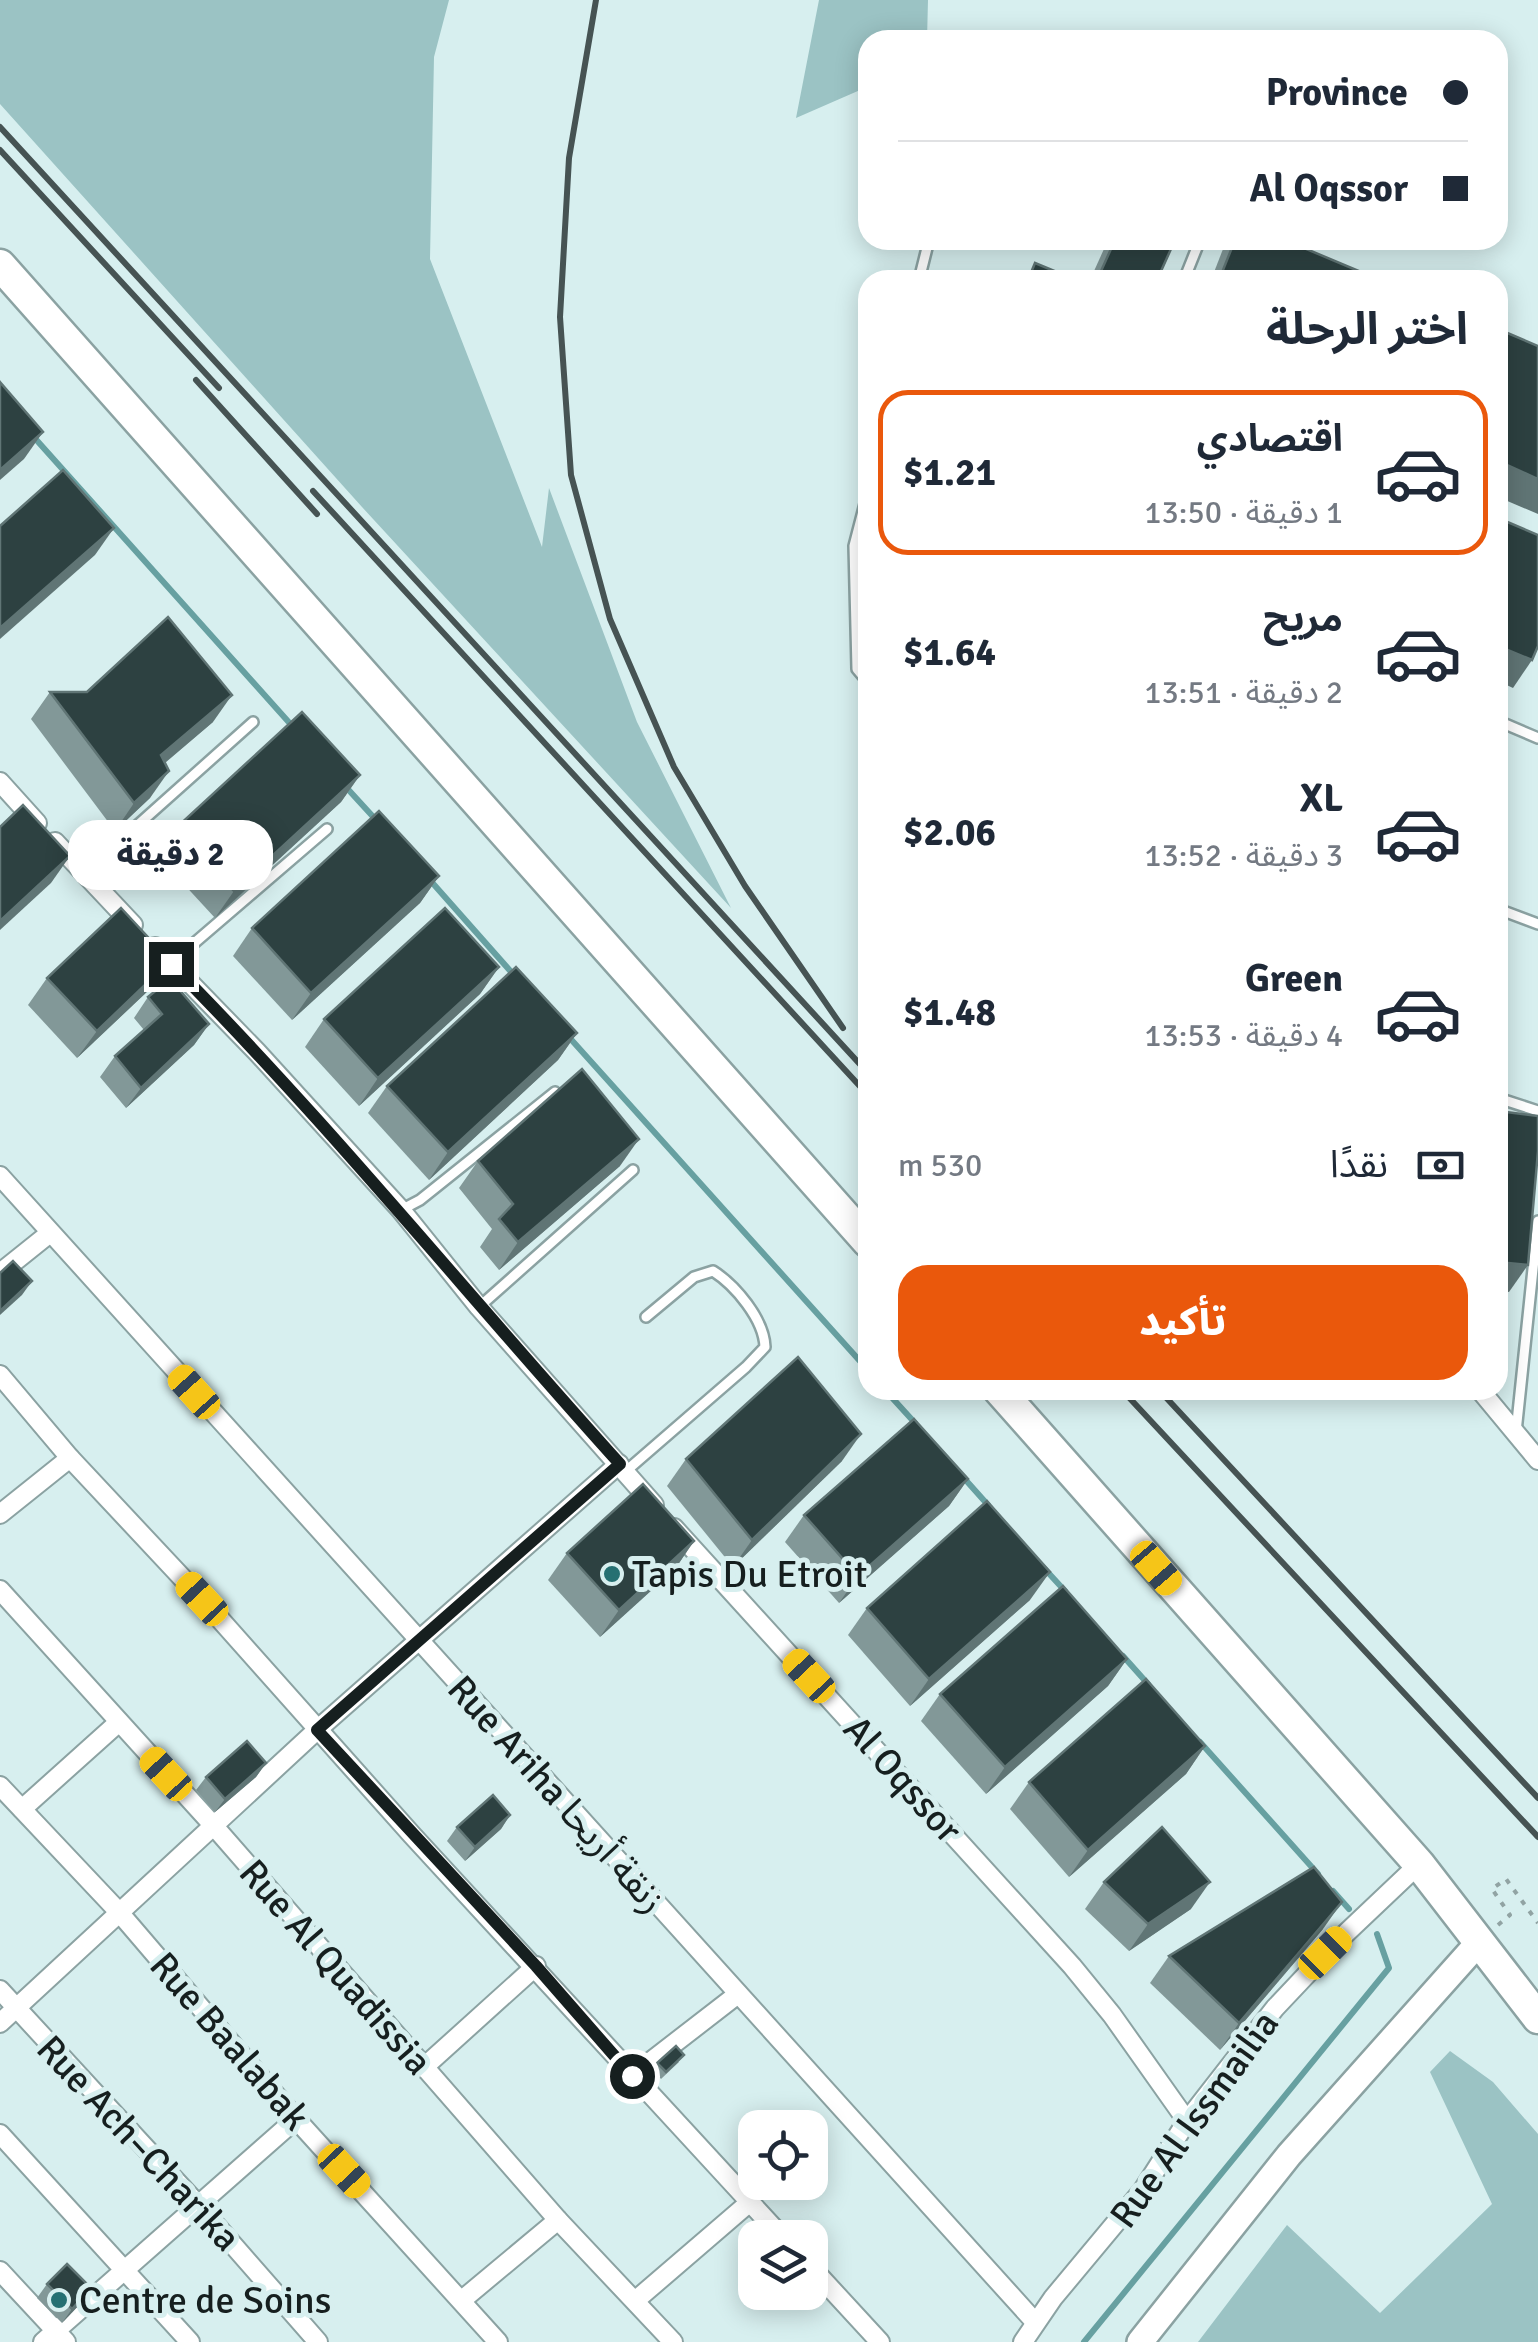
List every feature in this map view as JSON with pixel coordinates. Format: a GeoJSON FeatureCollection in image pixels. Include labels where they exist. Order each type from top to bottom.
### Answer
{"type":"FeatureCollection","features":[{"type":"Feature","properties":{"kind":"main road"},"geometry":{"type":"LineString","coordinates":[[0,265],[858,1231]]}},
{"type":"Feature","properties":{"kind":"main road"},"geometry":{"type":"LineString","coordinates":[[1007,1400],[1419,1864],[1538,2018]]}},
{"type":"Feature","properties":{"kind":"street","name":"Al Oqssor"},"geometry":{"type":"LineString","coordinates":[[0,782],[401,1210],[479,1307],[1072,1966],[1187,2121]]}},
{"type":"Feature","properties":{"kind":"street","name":"Rue Ariha زنقة أريحا"},"geometry":{"type":"LineString","coordinates":[[0,1176],[1035,2322]]}},
{"type":"Feature","properties":{"kind":"street"},"geometry":{"type":"LineString","coordinates":[[0,1273],[50,1234]]}},
{"type":"Feature","properties":{"kind":"street"},"geometry":{"type":"LineString","coordinates":[[0,1375],[70,1458],[767,2220]]}},
{"type":"Feature","properties":{"kind":"street"},"geometry":{"type":"LineString","coordinates":[[1488,1400],[1538,1460]]}},
{"type":"Feature","properties":{"kind":"street"},"geometry":{"type":"LineString","coordinates":[[0,1514],[70,1458]]}},
{"type":"Feature","properties":{"kind":"street"},"geometry":{"type":"LineString","coordinates":[[0,2023],[317,1730],[623,1467]]}},
{"type":"Feature","properties":{"kind":"street","name":"Rue Al Quadissia"},"geometry":{"type":"LineString","coordinates":[[0,1590],[213,1825],[558,2220],[673,2342]]}},
{"type":"Feature","properties":{"kind":"street"},"geometry":{"type":"LineString","coordinates":[[22,1809],[120,1722]]}},
{"type":"Feature","properties":{"kind":"street","name":"Rue Baalabak"},"geometry":{"type":"LineString","coordinates":[[0,1786],[118,1912],[296,2119],[498,2342]]}},
{"type":"Feature","properties":{"kind":"street","name":"Rue Al Issmailia"},"geometry":{"type":"LineString","coordinates":[[1023,2342],[1035,2322],[1144,2190],[1187,2121],[1243,2047],[1308,1970],[1419,1864]]}},
{"type":"Feature","properties":{"kind":"street"},"geometry":{"type":"LineString","coordinates":[[1140,2342],[1289,2155],[1480,1941]]}},
{"type":"Feature","properties":{"kind":"street"},"geometry":{"type":"LineString","coordinates":[[424,2068],[536,1966]]}},
{"type":"Feature","properties":{"kind":"street","name":"Rue Ach–Charika"},"geometry":{"type":"LineString","coordinates":[[0,1990],[318,2342]]}},
{"type":"Feature","properties":{"kind":"street"},"geometry":{"type":"LineString","coordinates":[[632,2076],[738,1994]]}},
{"type":"Feature","properties":{"kind":"street"},"geometry":{"type":"LineString","coordinates":[[0,2271],[55,2338],[296,2119]]}},
{"type":"Feature","properties":{"kind":"street"},"geometry":{"type":"LineString","coordinates":[[0,2134],[190,2342]]}},
{"type":"Feature","properties":{"kind":"street"},"geometry":{"type":"LineString","coordinates":[[636,2300],[750,2202]]}},
{"type":"Feature","properties":{"kind":"street"},"geometry":{"type":"LineString","coordinates":[[462,2300],[558,2220]]}},
{"type":"Feature","properties":{"kind":"street"},"geometry":{"type":"LineString","coordinates":[[828,2286],[880,2342]]}},
{"type":"Feature","properties":{"kind":"lane"},"geometry":{"type":"LineString","coordinates":[[858,531],[854,546],[858,670]]}},
{"type":"Feature","properties":{"kind":"lane"},"geometry":{"type":"LineString","coordinates":[[80,870],[103,856],[253,722]]}},
{"type":"Feature","properties":{"kind":"lane"},"geometry":{"type":"LineString","coordinates":[[1508,726],[1538,738]]}},
{"type":"Feature","properties":{"kind":"lane"},"geometry":{"type":"LineString","coordinates":[[171,964],[327,829]]}},
{"type":"Feature","properties":{"kind":"lane"},"geometry":{"type":"LineString","coordinates":[[1508,913],[1538,924]]}},
{"type":"Feature","properties":{"kind":"lane"},"geometry":{"type":"LineString","coordinates":[[401,1210],[420,1200],[556,1092]]}},
{"type":"Feature","properties":{"kind":"lane"},"geometry":{"type":"LineString","coordinates":[[1508,1102],[1538,1112]]}},
{"type":"Feature","properties":{"kind":"lane"},"geometry":{"type":"LineString","coordinates":[[479,1307],[633,1170]]}},
{"type":"Feature","properties":{"kind":"lane"},"geometry":{"type":"LineString","coordinates":[[1516,1435],[1538,1221]]}},
{"type":"Feature","properties":{"kind":"lane"},"geometry":{"type":"LineString","coordinates":[[623,1467],[746,1368],[765,1346],[760,1324],[731,1286],[712,1271],[694,1276],[646,1317]]}},
{"type":"Feature","properties":{"kind":"path"},"geometry":{"type":"LineString","coordinates":[[1510,1915],[1492,1889],[1506,1879],[1538,1924]]}},
{"type":"Feature","properties":{"kind":"shaded area"},"geometry":{"type":"Polygon","coordinates":[[[0,0],[449,0],[434,57],[430,259],[542,547],[549,488],[637,722],[731,908],[362,507],[0,104],[0,0]]]}},
{"type":"Feature","properties":{"kind":"shaded area"},"geometry":{"type":"Polygon","coordinates":[[[819,0],[928,0],[927,30],[858,30],[858,91],[796,118],[819,0]]]}},
{"type":"Feature","properties":{"kind":"shaded area"},"geometry":{"type":"Polygon","coordinates":[[[1450,2051],[1493,2082],[1538,2134],[1538,2342],[1198,2342],[1287,2225],[1380,2313],[1492,2204],[1430,2072],[1450,2051]]]}},
{"type":"Feature","properties":{"kind":"building"},"geometry":{"type":"Polygon","coordinates":[[[1110,250],[1170,250],[1162,270],[1102,270],[1110,250]]]}},
{"type":"Feature","properties":{"kind":"building"},"geometry":{"type":"Polygon","coordinates":[[[1231,250],[1309,250],[1356,270],[1223,270],[1231,250]]]}},
{"type":"Feature","properties":{"kind":"building"},"geometry":{"type":"Polygon","coordinates":[[[1035,263],[1052,270],[1032,270],[1035,263]]]}},
{"type":"Feature","properties":{"kind":"building"},"geometry":{"type":"Polygon","coordinates":[[[1508,333],[1538,346],[1538,479],[1508,466],[1508,333]]]}},
{"type":"Feature","properties":{"kind":"building"},"geometry":{"type":"Polygon","coordinates":[[[0,382],[43,432],[0,470],[0,382]]]}},
{"type":"Feature","properties":{"kind":"building"},"geometry":{"type":"Polygon","coordinates":[[[63,470],[114,528],[0,628],[0,526],[63,470]]]}},
{"type":"Feature","properties":{"kind":"building"},"geometry":{"type":"Polygon","coordinates":[[[1508,522],[1538,535],[1538,646],[1532,660],[1508,650],[1508,522]]]}},
{"type":"Feature","properties":{"kind":"building"},"geometry":{"type":"Polygon","coordinates":[[[168,617],[232,695],[161,755],[169,771],[134,803],[50,692],[87,692],[168,617]]]}},
{"type":"Feature","properties":{"kind":"building"},"geometry":{"type":"Polygon","coordinates":[[[302,712],[360,775],[234,891],[176,828],[302,712]]]}},
{"type":"Feature","properties":{"kind":"building"},"geometry":{"type":"Polygon","coordinates":[[[23,805],[70,856],[0,921],[0,827],[23,805]]]}},
{"type":"Feature","properties":{"kind":"building"},"geometry":{"type":"Polygon","coordinates":[[[379,811],[439,876],[311,993],[252,928],[379,811]]]}},
{"type":"Feature","properties":{"kind":"building"},"geometry":{"type":"Polygon","coordinates":[[[121,908],[170,961],[97,1031],[47,978],[121,908]]]}},
{"type":"Feature","properties":{"kind":"building"},"geometry":{"type":"Polygon","coordinates":[[[445,908],[499,967],[378,1078],[324,1019],[445,908]]]}},
{"type":"Feature","properties":{"kind":"building"},"geometry":{"type":"Polygon","coordinates":[[[516,967],[577,1033],[448,1152],[387,1086],[516,967]]]}},
{"type":"Feature","properties":{"kind":"building"},"geometry":{"type":"Polygon","coordinates":[[[170,979],[209,1024],[141,1088],[115,1056],[162,1014],[148,997],[170,979]]]}},
{"type":"Feature","properties":{"kind":"building"},"geometry":{"type":"Polygon","coordinates":[[[582,1069],[639,1139],[518,1242],[499,1219],[513,1204],[478,1161],[582,1069]]]}},
{"type":"Feature","properties":{"kind":"building"},"geometry":{"type":"Polygon","coordinates":[[[1508,1112],[1538,1116],[1528,1265],[1508,1263],[1508,1112]]]}},
{"type":"Feature","properties":{"kind":"building"},"geometry":{"type":"Polygon","coordinates":[[[13,1261],[32,1281],[0,1311],[0,1273],[13,1261]]]}},
{"type":"Feature","properties":{"kind":"building"},"geometry":{"type":"Polygon","coordinates":[[[798,1357],[861,1434],[752,1540],[686,1459],[798,1357]]]}},
{"type":"Feature","properties":{"kind":"building"},"geometry":{"type":"Polygon","coordinates":[[[914,1419],[968,1479],[858,1576],[804,1515],[914,1419]]]}},
{"type":"Feature","properties":{"kind":"building","name":"Tapis Du Etroit"},"geometry":{"type":"Polygon","coordinates":[[[643,1484],[694,1541],[619,1610],[567,1553],[643,1484]]]}},
{"type":"Feature","properties":{"kind":"building"},"geometry":{"type":"Polygon","coordinates":[[[987,1501],[1050,1572],[929,1679],[867,1608],[987,1501]]]}},
{"type":"Feature","properties":{"kind":"building"},"geometry":{"type":"Polygon","coordinates":[[[1063,1586],[1127,1659],[1005,1767],[940,1694],[1063,1586]]]}},
{"type":"Feature","properties":{"kind":"building"},"geometry":{"type":"Polygon","coordinates":[[[1146,1679],[1205,1746],[1088,1850],[1029,1782],[1146,1679]]]}},
{"type":"Feature","properties":{"kind":"building"},"geometry":{"type":"Polygon","coordinates":[[[247,1741],[266,1763],[225,1799],[206,1777],[247,1741]]]}},
{"type":"Feature","properties":{"kind":"building"},"geometry":{"type":"Polygon","coordinates":[[[493,1795],[510,1815],[475,1847],[457,1827],[493,1795]]]}},
{"type":"Feature","properties":{"kind":"building"},"geometry":{"type":"Polygon","coordinates":[[[1162,1827],[1210,1882],[1148,1924],[1104,1882],[1162,1827]]]}},
{"type":"Feature","properties":{"kind":"building"},"geometry":{"type":"Polygon","coordinates":[[[1314,1867],[1342,1902],[1239,2023],[1169,1956],[1314,1867]]]}},
{"type":"Feature","properties":{"kind":"building"},"geometry":{"type":"Polygon","coordinates":[[[676,2046],[684,2055],[666,2072],[657,2063],[676,2046]]]}},
{"type":"Feature","properties":{"kind":"building"},"geometry":{"type":"Polygon","coordinates":[[[67,2264],[91,2288],[72,2309],[47,2284],[67,2264]]]}},
{"type":"Feature","properties":{"kind":"waterway"},"geometry":{"type":"LineString","coordinates":[[32,435],[294,728]]}},
{"type":"Feature","properties":{"kind":"waterway"},"geometry":{"type":"LineString","coordinates":[[345,786],[377,821]]}},
{"type":"Feature","properties":{"kind":"waterway"},"geometry":{"type":"LineString","coordinates":[[429,879],[513,974]]}},
{"type":"Feature","properties":{"kind":"waterway"},"geometry":{"type":"LineString","coordinates":[[568,1036],[858,1359]]}},
{"type":"Feature","properties":{"kind":"waterway"},"geometry":{"type":"LineString","coordinates":[[894,1400],[915,1423]]}},
{"type":"Feature","properties":{"kind":"waterway"},"geometry":{"type":"LineString","coordinates":[[963,1477],[988,1505]]}},
{"type":"Feature","properties":{"kind":"waterway"},"geometry":{"type":"LineString","coordinates":[[1043,1567],[1065,1591]]}},
{"type":"Feature","properties":{"kind":"waterway"},"geometry":{"type":"LineString","coordinates":[[1123,1656],[1148,1684]]}},
{"type":"Feature","properties":{"kind":"waterway"},"geometry":{"type":"LineString","coordinates":[[1200,1742],[1318,1874]]}},
{"type":"Feature","properties":{"kind":"waterway"},"geometry":{"type":"LineString","coordinates":[[1333,1891],[1349,1909]]}},
{"type":"Feature","properties":{"kind":"waterway"},"geometry":{"type":"LineString","coordinates":[[1084,2342],[1389,1968],[1377,1934]]}},
{"type":"Feature","properties":{"kind":"railway"},"geometry":{"type":"LineString","coordinates":[[596,0],[569,158],[560,317],[571,475],[610,619],[674,767],[745,886],[843,1028]]}},
{"type":"Feature","properties":{"kind":"railway"},"geometry":{"type":"LineString","coordinates":[[0,127],[858,1062]]}},
{"type":"Feature","properties":{"kind":"railway"},"geometry":{"type":"LineString","coordinates":[[0,150],[219,388]]}},
{"type":"Feature","properties":{"kind":"railway"},"geometry":{"type":"LineString","coordinates":[[196,380],[317,514]]}},
{"type":"Feature","properties":{"kind":"railway"},"geometry":{"type":"LineString","coordinates":[[313,491],[858,1084]]}},
{"type":"Feature","properties":{"kind":"railway"},"geometry":{"type":"LineString","coordinates":[[1131,1400],[1538,1837]]}},
{"type":"Feature","properties":{"kind":"railway"},"geometry":{"type":"LineString","coordinates":[[1168,1400],[1538,1798]]}},
{"type":"Feature","properties":{"kind":"place","name":"Tapis Du Etroit"},"geometry":{"type":"Point","coordinates":[612,1574]}},
{"type":"Feature","properties":{"kind":"place","name":"Centre de Soins"},"geometry":{"type":"Point","coordinates":[59,2300]}},
{"type":"Feature","properties":{"kind":"route"},"geometry":{"type":"LineString","coordinates":[[171,964],[401,1210],[479,1307],[620,1464],[317,1730],[536,1966],[632,2076]]}}]}
